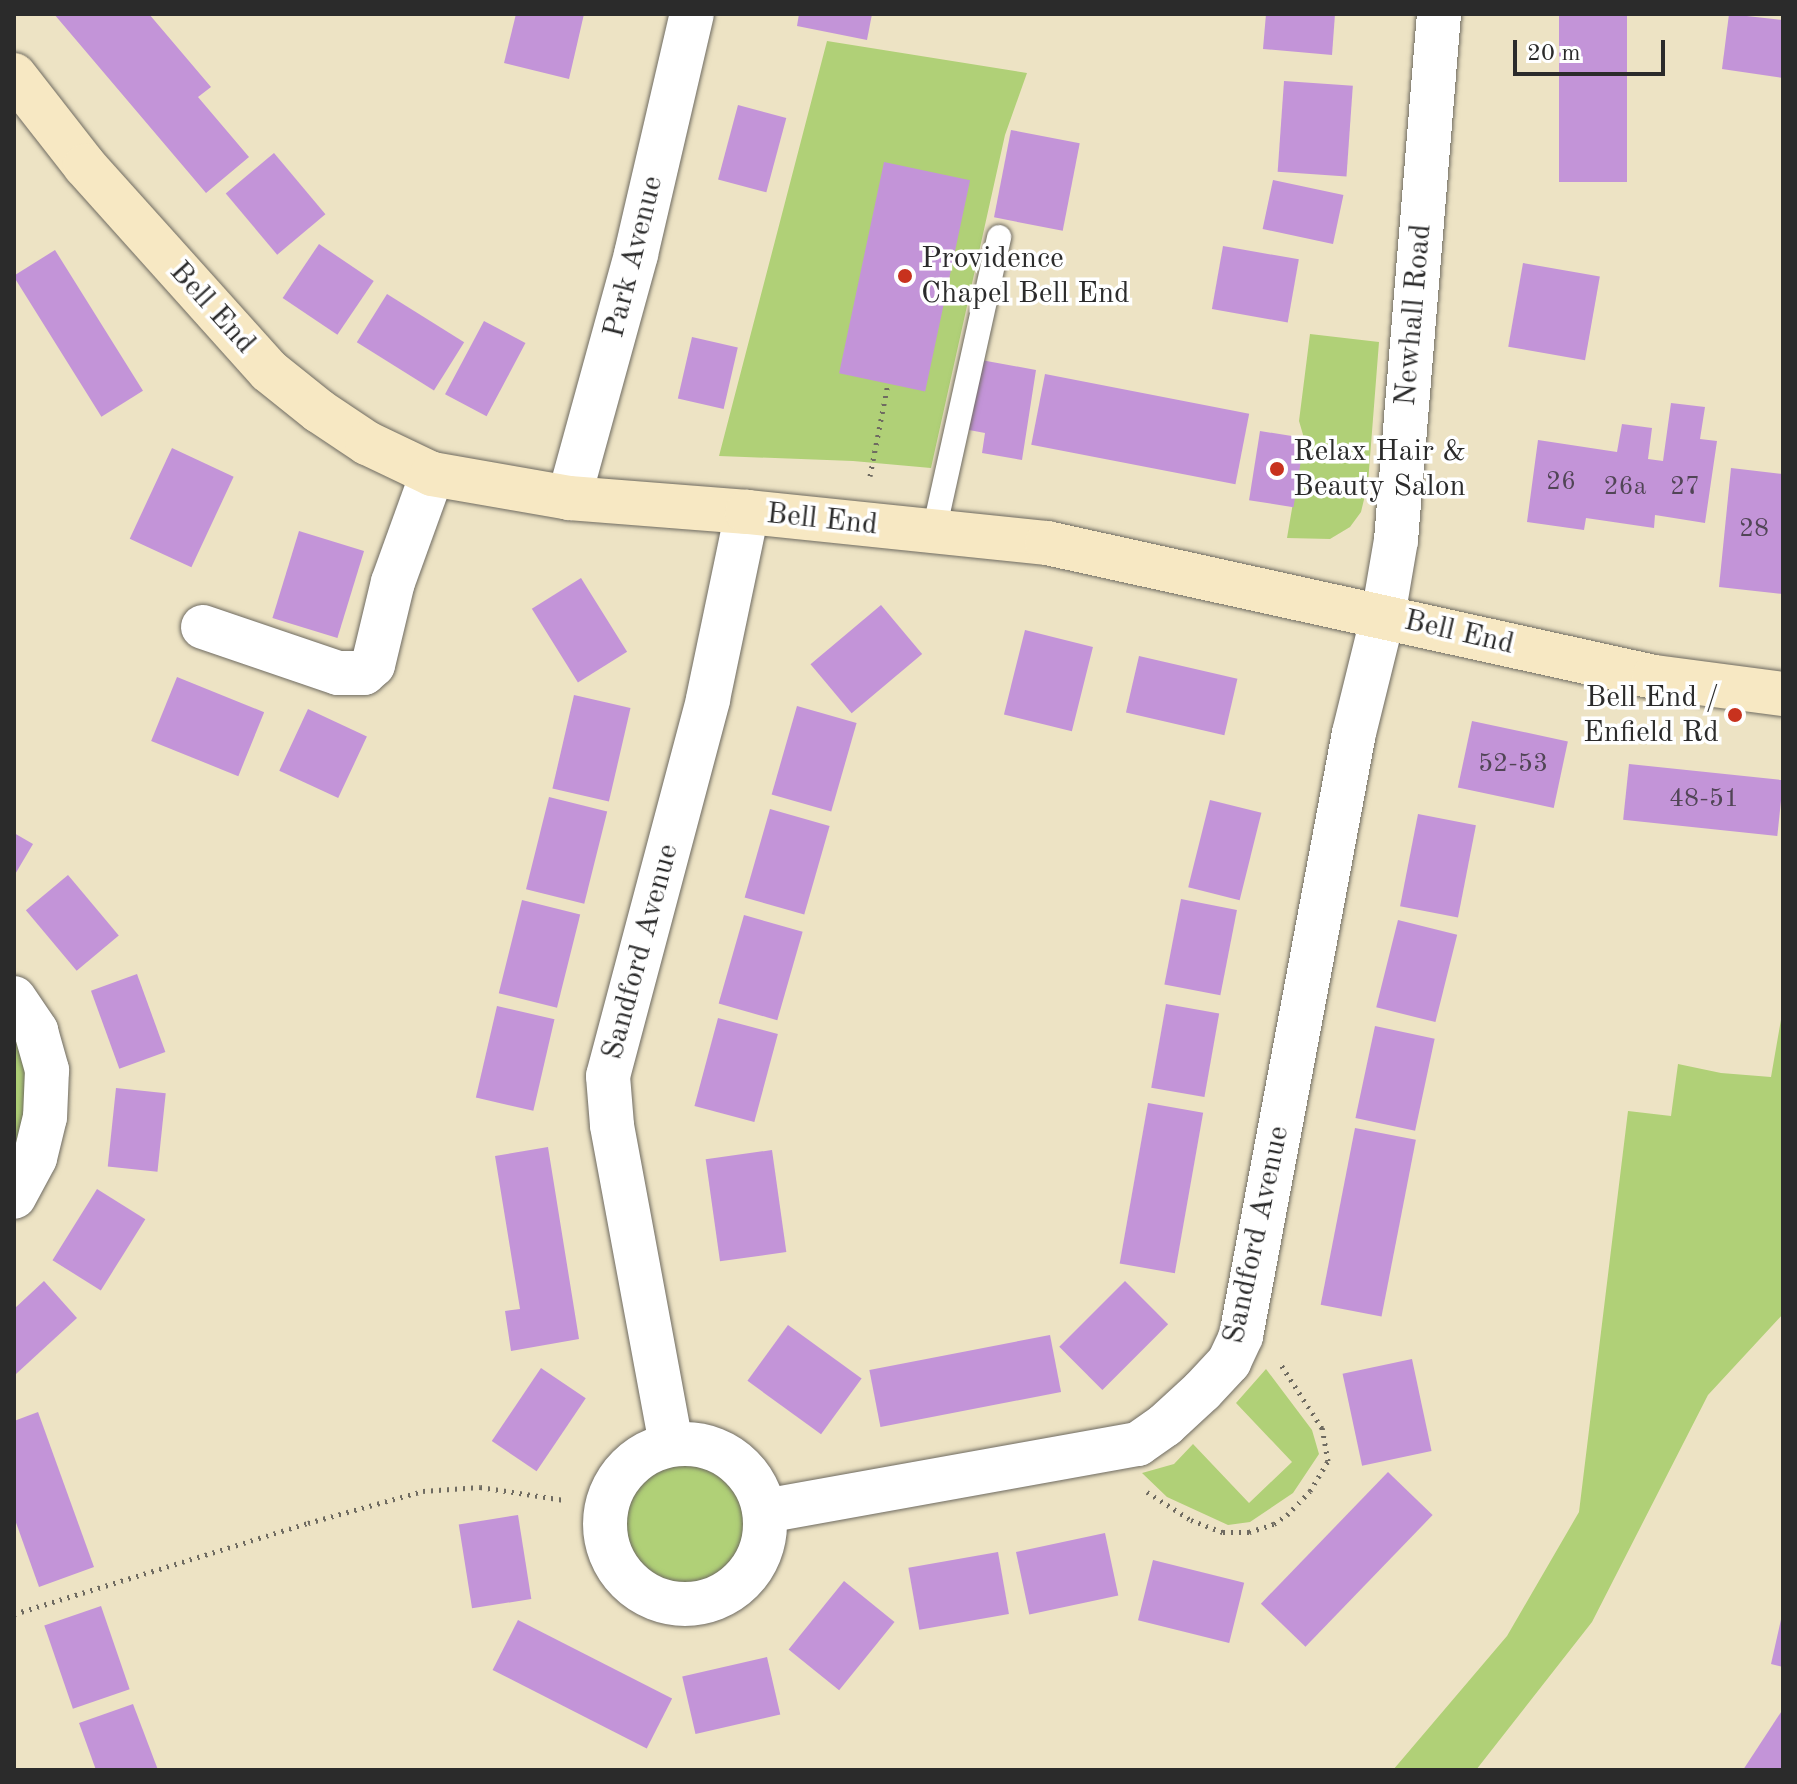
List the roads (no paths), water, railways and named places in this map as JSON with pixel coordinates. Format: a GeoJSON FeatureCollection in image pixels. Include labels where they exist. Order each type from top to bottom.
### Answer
{"type":"FeatureCollection","features":[{"type":"Feature","properties":{"kind":"street","name":"Park Avenue"},"geometry":{"type":"LineString","coordinates":[[569,498],[636,254],[692,14]]}},
{"type":"Feature","properties":{"kind":"street","name":"Newhall Road"},"geometry":{"type":"LineString","coordinates":[[1383,616],[1396,540],[1439,14]]}},
{"type":"Feature","properties":{"kind":"street","name":"Bell End"},"geometry":{"type":"LineString","coordinates":[[14,75],[85,166],[269,371],[319,411],[367,443],[432,474],[569,498],[747,512],[1047,543],[1654,677],[1783,694]]}},
{"type":"Feature","properties":{"kind":"street"},"geometry":{"type":"LineString","coordinates":[[203,627],[338,673],[364,673],[373,665],[393,582],[432,474]]}},
{"type":"Feature","properties":{"kind":"street","name":"Sandford Avenue"},"geometry":{"type":"LineString","coordinates":[[671,1444],[612,1125],[608,1076],[708,699],[747,512]]}},
{"type":"Feature","properties":{"kind":"street","name":"Sandford Avenue"},"geometry":{"type":"LineString","coordinates":[[765,1511],[1138,1444],[1165,1425],[1229,1362],[1241,1336],[1354,733],[1383,616]]}},
{"type":"Feature","properties":{"kind":"street"},"geometry":{"type":"LineString","coordinates":[[14,998],[36,1031],[47,1070],[45,1117],[35,1158],[14,1197]]}},
{"type":"Feature","properties":{"kind":"street"},"geometry":{"type":"LineString","coordinates":[[697,1443],[721,1451],[742,1466],[757,1487],[765,1511],[765,1538],[756,1563],[739,1584],[716,1598],[690,1605],[662,1602],[638,1590],[619,1571],[608,1547],[604,1519],[610,1493],[624,1470],[646,1452],[671,1444],[697,1443]]}},
{"type":"Feature","properties":{"kind":"lane"},"geometry":{"type":"LineString","coordinates":[[934,531],[999,237]]}},
{"type":"Feature","properties":{"kind":"place","name":"Providence Chapel Bell End"},"geometry":{"type":"Point","coordinates":[905,276]}},
{"type":"Feature","properties":{"kind":"place","name":"Relax Hair & Beauty Salon"},"geometry":{"type":"Point","coordinates":[1277,469]}},
{"type":"Feature","properties":{"kind":"place","name":"Bell End / Enfield Rd"},"geometry":{"type":"Point","coordinates":[1735,715]}}]}
